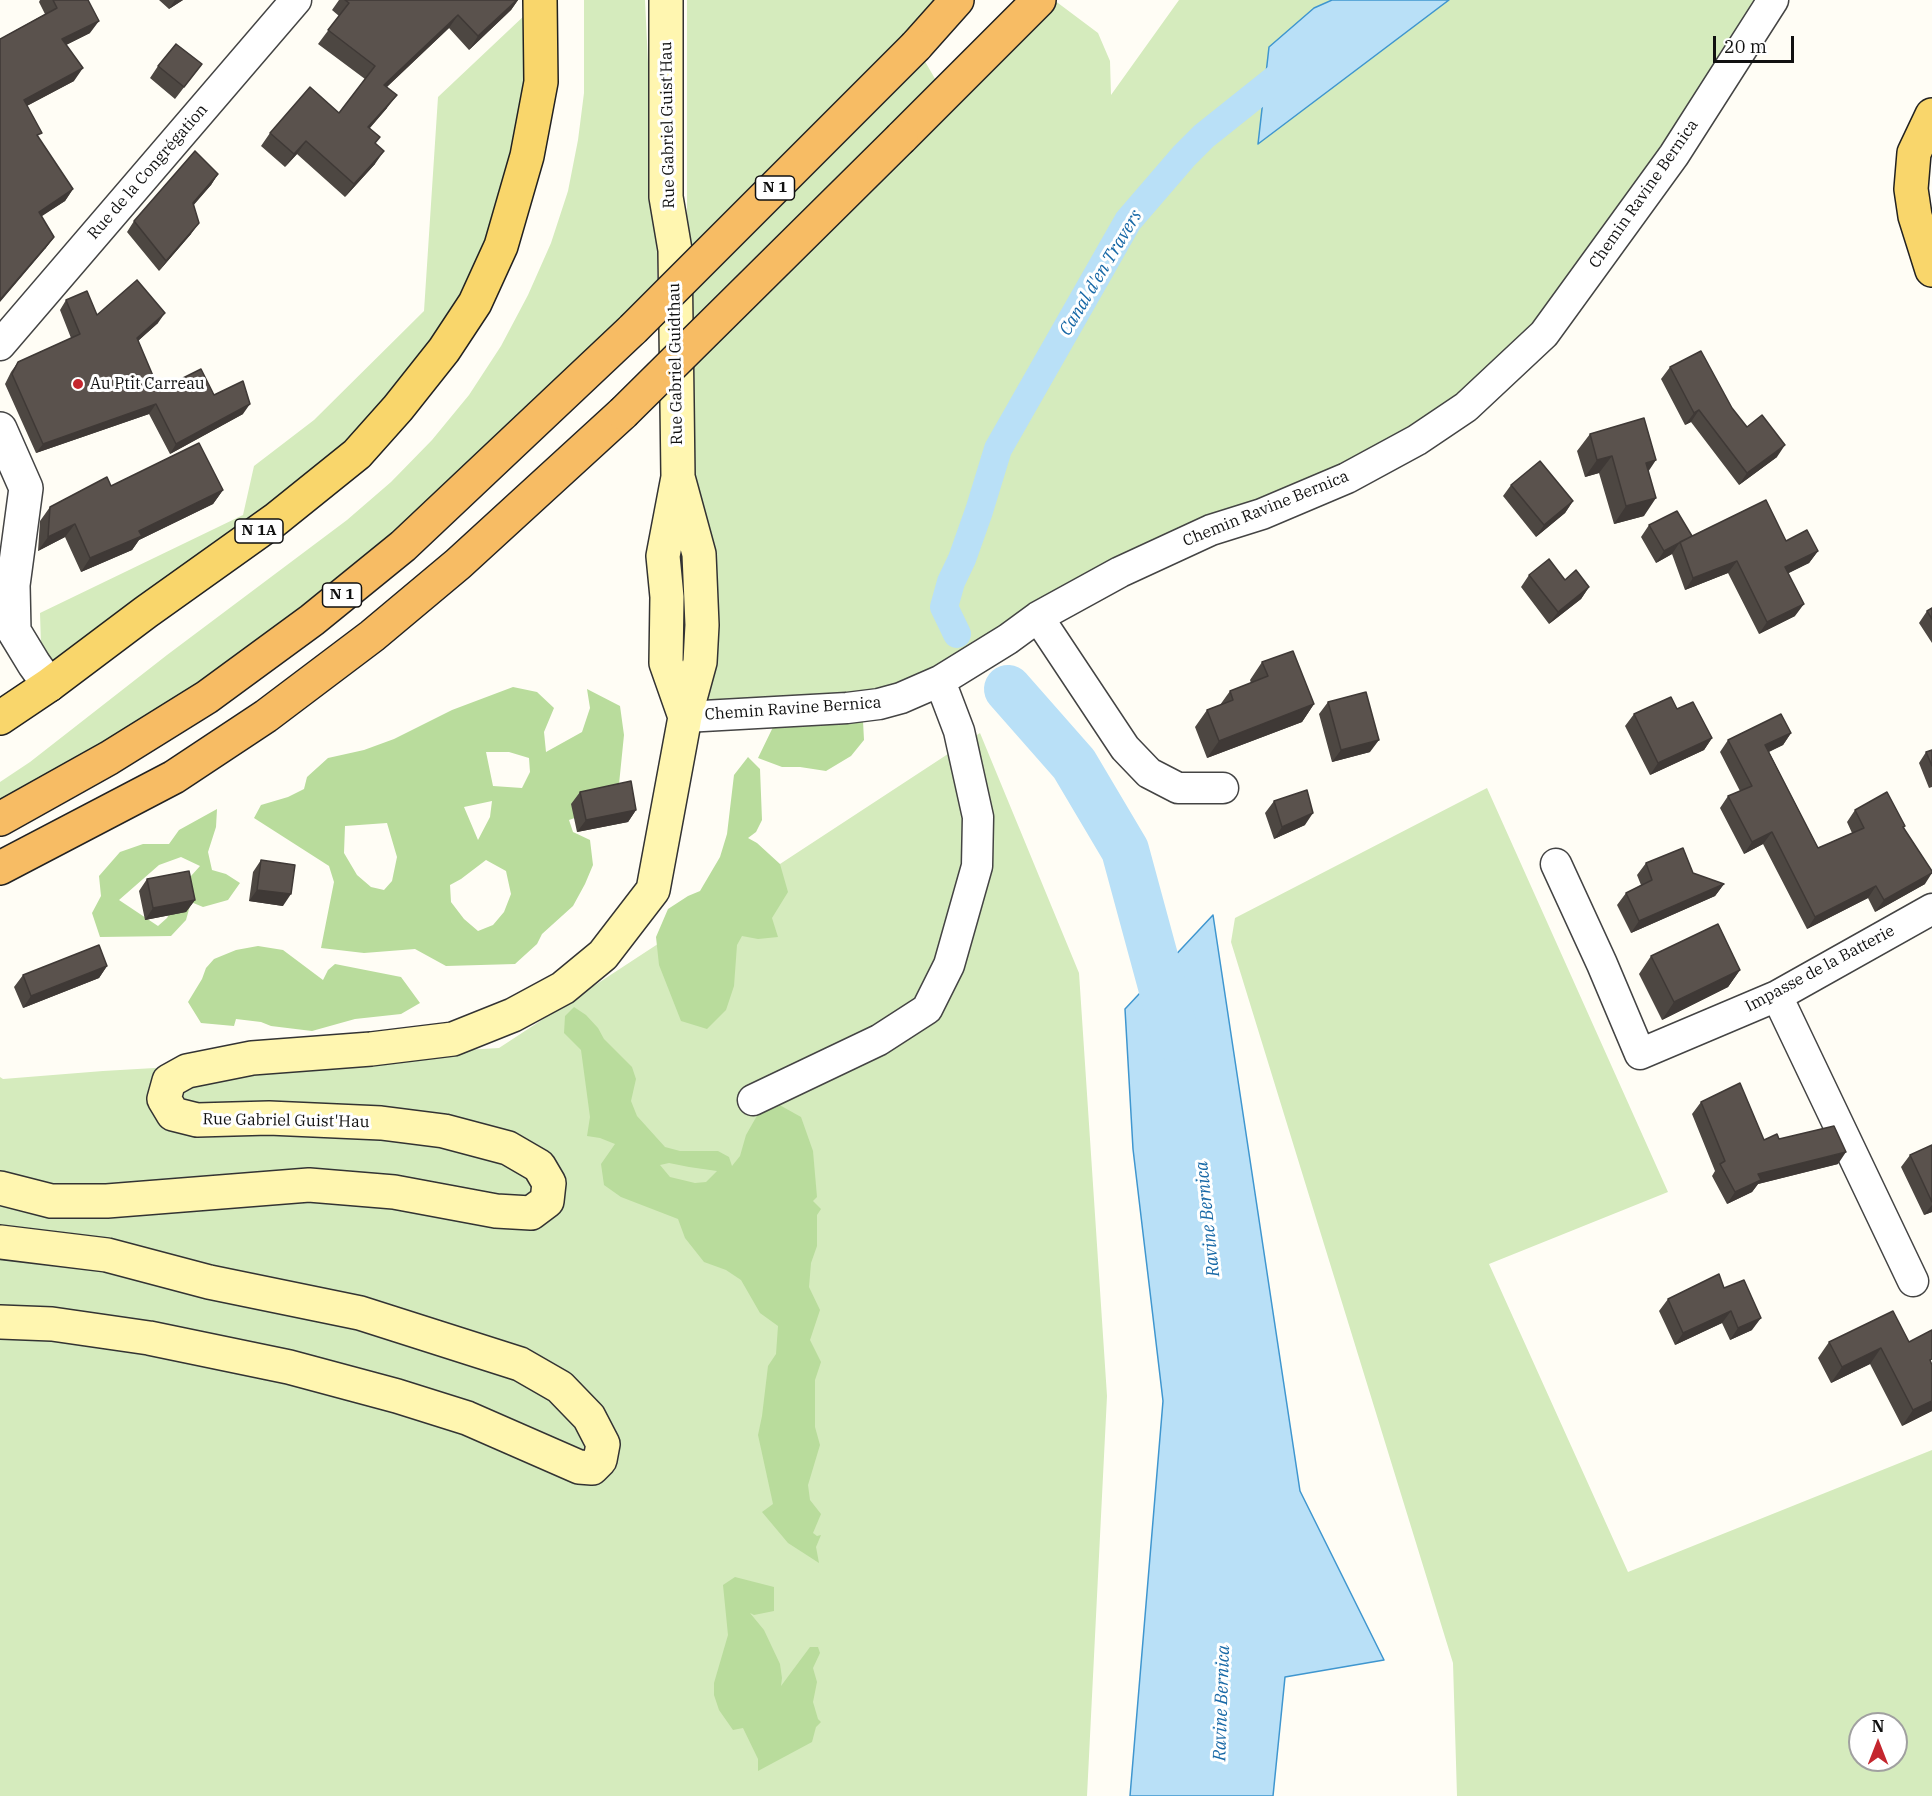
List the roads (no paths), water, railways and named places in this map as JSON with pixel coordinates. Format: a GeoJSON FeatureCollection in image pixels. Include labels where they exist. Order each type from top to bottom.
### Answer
{"type":"FeatureCollection","features":[{"type":"Feature","properties":{"kind":"highway","name":"N 1"},"geometry":{"type":"LineString","coordinates":[[7,816],[109,758],[207,697],[312,620],[403,546],[633,329],[916,46],[957,0]]}},
{"type":"Feature","properties":{"kind":"highway"},"geometry":{"type":"LineString","coordinates":[[0,868],[174,777],[267,716],[372,636],[458,564],[623,413],[1040,0]]}},
{"type":"Feature","properties":{"kind":"main road","name":"N 1A"},"geometry":{"type":"LineString","coordinates":[[0,718],[45,681],[275,520],[357,454],[398,408],[444,350],[475,303],[501,246],[528,156],[541,82],[540,0]]}},
{"type":"Feature","properties":{"kind":"main road","name":"Rue Gabriel Guist'Hau"},"geometry":{"type":"LineString","coordinates":[[666,0],[666,197],[675,250]]}},
{"type":"Feature","properties":{"kind":"main road","name":"Rue Gabriel Guist'Hau"},"geometry":{"type":"LineString","coordinates":[[675,250],[686,187],[689,108],[688,0]]}},
{"type":"Feature","properties":{"kind":"main road"},"geometry":{"type":"LineString","coordinates":[[1932,115],[1914,153],[1911,189],[1915,216],[1932,270]]}},
{"type":"Feature","properties":{"kind":"main road","name":"Rue Gabriel Guidthau"},"geometry":{"type":"LineString","coordinates":[[666,663],[667,597],[663,556],[678,477],[675,250]]}},
{"type":"Feature","properties":{"kind":"main road","name":"Rue Gabriel Guidthau"},"geometry":{"type":"LineString","coordinates":[[678,477],[699,554],[702,625],[700,662],[685,717]]}},
{"type":"Feature","properties":{"kind":"main road","name":"Rue Gabriel Guist'Hau"},"geometry":{"type":"LineString","coordinates":[[0,1188],[51,1201],[107,1201],[309,1185],[394,1192],[496,1211],[531,1213],[547,1202],[549,1183],[539,1166],[508,1148],[444,1131],[381,1123],[269,1118],[197,1120],[173,1114],[164,1099],[169,1081],[187,1071],[252,1058],[453,1039],[513,1015],[563,988],[603,955],[653,890],[685,717],[666,663]]}},
{"type":"Feature","properties":{"kind":"main road"},"geometry":{"type":"LineString","coordinates":[[0,1242],[107,1255],[209,1282],[360,1313],[520,1364],[560,1387],[589,1417],[603,1444],[600,1461],[592,1468],[579,1467],[467,1418],[397,1396],[289,1367],[149,1338],[52,1324],[0,1322]]}},
{"type":"Feature","properties":{"kind":"street","name":"Rue de la Congrégation"},"geometry":{"type":"LineString","coordinates":[[0,345],[296,0]]}},
{"type":"Feature","properties":{"kind":"street","name":"Chemin Ravine Bernica"},"geometry":{"type":"LineString","coordinates":[[685,717],[879,704],[901,698],[940,681],[1008,639],[1038,617],[1120,572],[1211,530],[1262,514],[1347,478],[1417,440],[1466,407],[1544,334],[1674,155],[1773,0]]}},
{"type":"Feature","properties":{"kind":"street"},"geometry":{"type":"LineString","coordinates":[[0,429],[26,488],[13,585],[14,631],[45,681]]}},
{"type":"Feature","properties":{"kind":"street"},"geometry":{"type":"LineString","coordinates":[[1038,617],[1125,748],[1149,773],[1178,788],[1223,788]]}},
{"type":"Feature","properties":{"kind":"street"},"geometry":{"type":"LineString","coordinates":[[753,1100],[879,1040],[927,1009],[949,965],[977,866],[978,817],[960,730],[940,681]]}},
{"type":"Feature","properties":{"kind":"street","name":"Impasse de la Batterie"},"geometry":{"type":"LineString","coordinates":[[1556,864],[1602,963],[1640,1054],[1777,996],[1932,909]]}},
{"type":"Feature","properties":{"kind":"street"},"geometry":{"type":"LineString","coordinates":[[1777,996],[1913,1281]]}},
{"type":"Feature","properties":{"kind":"water"},"geometry":{"type":"Polygon","coordinates":[[[1332,0],[1449,0],[1258,144],[1269,47],[1314,8],[1332,0]]]}},
{"type":"Feature","properties":{"kind":"water"},"geometry":{"type":"Polygon","coordinates":[[[1213,915],[1300,1491],[1384,1660],[1285,1677],[1273,1796],[1130,1796],[1163,1401],[1133,1149],[1125,1009],[1213,915]]]}},
{"type":"Feature","properties":{"kind":"waterway","name":"Canal d'en Travers"},"geometry":{"type":"LineString","coordinates":[[957,634],[944,607],[951,582],[979,511],[998,449],[1128,221],[1204,136],[1293,65]]}},
{"type":"Feature","properties":{"kind":"waterway","name":"Ravine Bernica"},"geometry":{"type":"LineString","coordinates":[[1008,689],[1074,764],[1125,850],[1176,1038]]}},
{"type":"Feature","properties":{"kind":"place","name":"Au Ptit Carreau"},"geometry":{"type":"Point","coordinates":[78,384]}}]}
